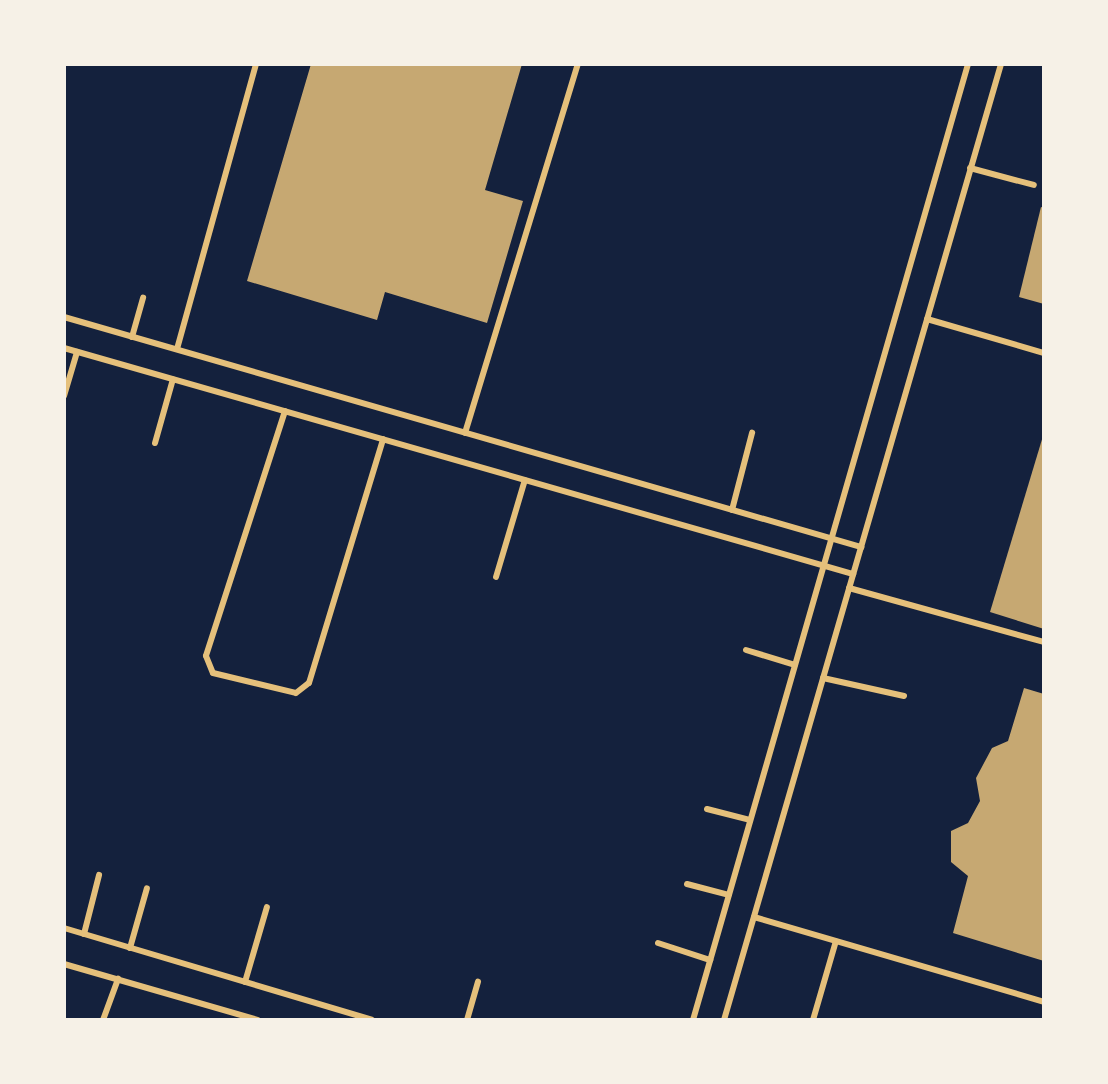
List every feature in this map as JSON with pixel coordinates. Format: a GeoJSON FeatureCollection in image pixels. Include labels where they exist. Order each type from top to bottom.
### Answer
{"type":"FeatureCollection","features":[{"type":"Feature","properties":{"kind":"lane"},"geometry":{"type":"LineString","coordinates":[[177,349],[256,64]]}},
{"type":"Feature","properties":{"kind":"lane"},"geometry":{"type":"LineString","coordinates":[[465,433],[578,64]]}},
{"type":"Feature","properties":{"kind":"lane"},"geometry":{"type":"LineString","coordinates":[[693,1020],[968,64]]}},
{"type":"Feature","properties":{"kind":"lane"},"geometry":{"type":"LineString","coordinates":[[724,1020],[1001,64]]}},
{"type":"Feature","properties":{"kind":"lane"},"geometry":{"type":"LineString","coordinates":[[970,168],[1034,185]]}},
{"type":"Feature","properties":{"kind":"lane"},"geometry":{"type":"LineString","coordinates":[[132,337],[143,298]]}},
{"type":"Feature","properties":{"kind":"lane"},"geometry":{"type":"LineString","coordinates":[[64,326],[65,317],[861,547]]}},
{"type":"Feature","properties":{"kind":"lane"},"geometry":{"type":"LineString","coordinates":[[927,319],[1044,353]]}},
{"type":"Feature","properties":{"kind":"lane"},"geometry":{"type":"LineString","coordinates":[[64,348],[853,574]]}},
{"type":"Feature","properties":{"kind":"lane"},"geometry":{"type":"LineString","coordinates":[[64,396],[77,352]]}},
{"type":"Feature","properties":{"kind":"lane"},"geometry":{"type":"LineString","coordinates":[[155,443],[173,379]]}},
{"type":"Feature","properties":{"kind":"lane"},"geometry":{"type":"LineString","coordinates":[[285,411],[206,656],[213,673],[296,693],[309,683],[383,439]]}},
{"type":"Feature","properties":{"kind":"lane"},"geometry":{"type":"LineString","coordinates":[[732,510],[752,433]]}},
{"type":"Feature","properties":{"kind":"lane"},"geometry":{"type":"LineString","coordinates":[[496,577],[525,480]]}},
{"type":"Feature","properties":{"kind":"lane"},"geometry":{"type":"LineString","coordinates":[[849,588],[1044,642]]}},
{"type":"Feature","properties":{"kind":"lane"},"geometry":{"type":"LineString","coordinates":[[746,650],[795,665]]}},
{"type":"Feature","properties":{"kind":"lane"},"geometry":{"type":"LineString","coordinates":[[823,678],[904,696]]}},
{"type":"Feature","properties":{"kind":"lane"},"geometry":{"type":"LineString","coordinates":[[707,809],[750,820]]}},
{"type":"Feature","properties":{"kind":"lane"},"geometry":{"type":"LineString","coordinates":[[84,934],[99,875]]}},
{"type":"Feature","properties":{"kind":"lane"},"geometry":{"type":"LineString","coordinates":[[687,884],[729,895]]}},
{"type":"Feature","properties":{"kind":"lane"},"geometry":{"type":"LineString","coordinates":[[130,948],[147,888]]}},
{"type":"Feature","properties":{"kind":"lane"},"geometry":{"type":"LineString","coordinates":[[245,982],[267,907]]}},
{"type":"Feature","properties":{"kind":"lane"},"geometry":{"type":"LineString","coordinates":[[754,917],[1044,1002]]}},
{"type":"Feature","properties":{"kind":"lane"},"geometry":{"type":"LineString","coordinates":[[64,928],[372,1020]]}},
{"type":"Feature","properties":{"kind":"lane"},"geometry":{"type":"LineString","coordinates":[[813,1020],[836,941]]}},
{"type":"Feature","properties":{"kind":"lane"},"geometry":{"type":"LineString","coordinates":[[658,943],[710,960]]}},
{"type":"Feature","properties":{"kind":"lane"},"geometry":{"type":"LineString","coordinates":[[64,964],[258,1020]]}},
{"type":"Feature","properties":{"kind":"lane"},"geometry":{"type":"LineString","coordinates":[[103,1020],[118,979]]}},
{"type":"Feature","properties":{"kind":"lane"},"geometry":{"type":"LineString","coordinates":[[467,1020],[478,982]]}},
{"type":"Feature","properties":{"kind":"building"},"geometry":{"type":"Polygon","coordinates":[[[311,64],[522,64],[485,190],[523,201],[487,323],[385,292],[377,320],[247,281],[311,64]]]}},
{"type":"Feature","properties":{"kind":"building"},"geometry":{"type":"Polygon","coordinates":[[[1041,207],[1044,208],[1044,304],[1019,297],[1041,207]]]}},
{"type":"Feature","properties":{"kind":"building"},"geometry":{"type":"Polygon","coordinates":[[[1044,436],[1044,629],[990,612],[1044,436]]]}},
{"type":"Feature","properties":{"kind":"building"},"geometry":{"type":"Polygon","coordinates":[[[1024,688],[1044,694],[1044,961],[953,933],[968,876],[951,862],[951,831],[968,823],[980,801],[976,778],[992,748],[1008,741],[1024,688]]]}}]}
